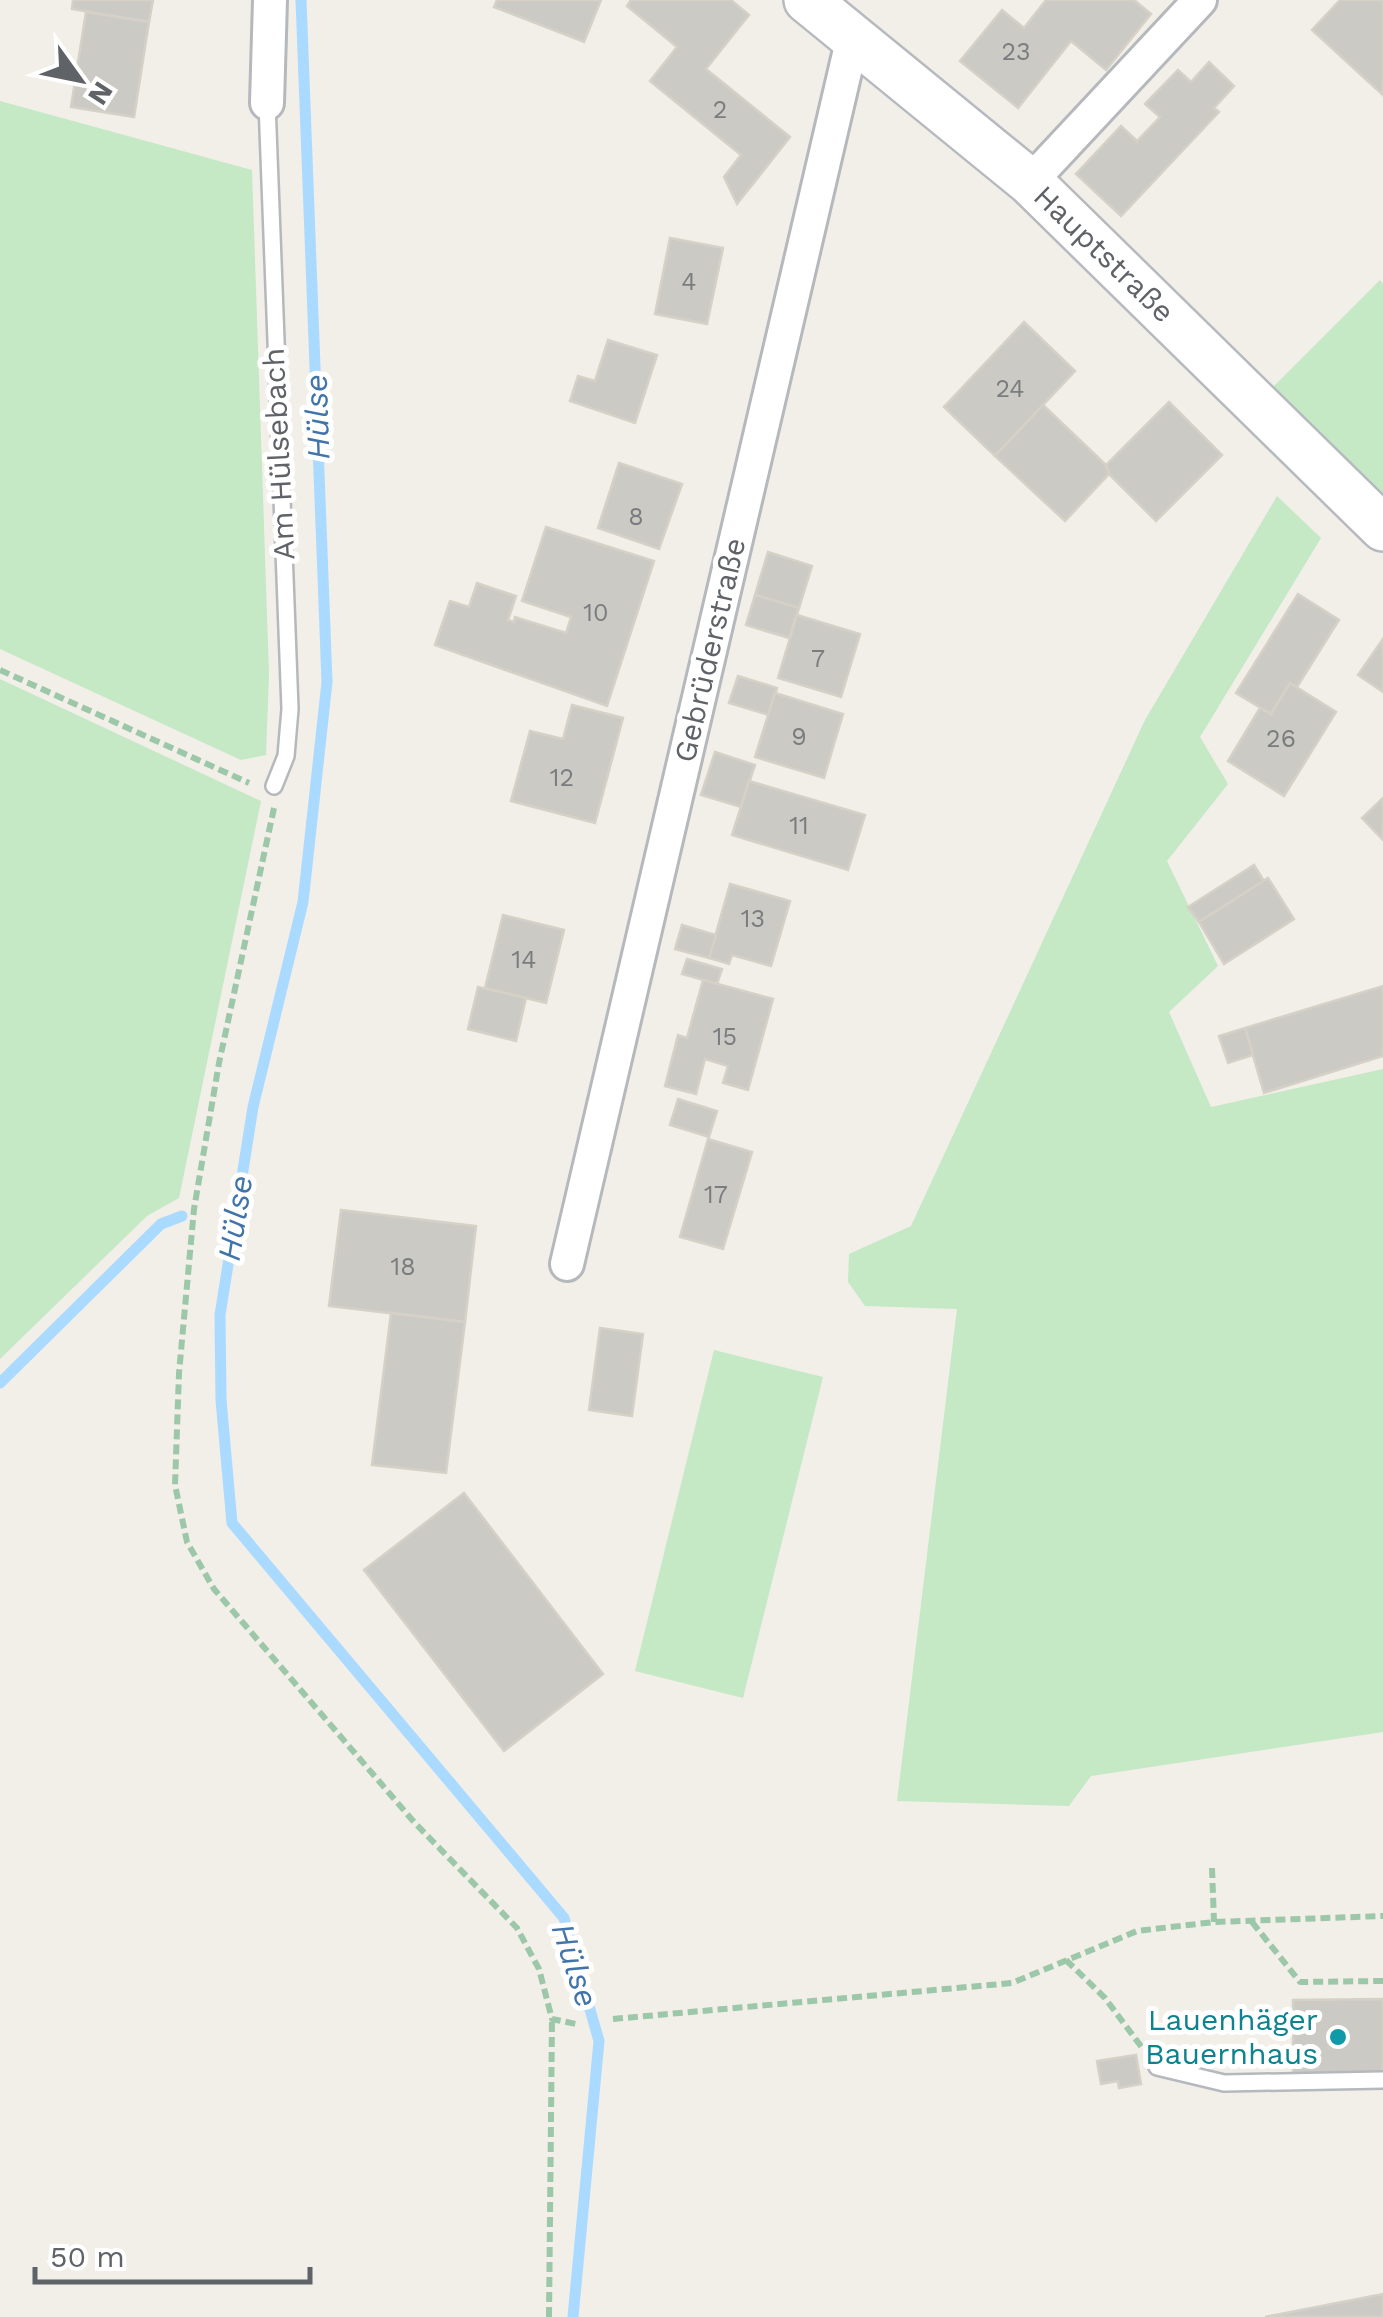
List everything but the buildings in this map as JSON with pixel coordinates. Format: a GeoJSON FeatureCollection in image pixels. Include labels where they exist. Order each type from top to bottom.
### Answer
{"type":"FeatureCollection","features":[{"type":"Feature","properties":{"kind":"street","name":"Am Hülsebach"},"geometry":{"type":"LineString","coordinates":[[267,103],[270,0]]}},
{"type":"Feature","properties":{"kind":"street","name":"Hauptstraße"},"geometry":{"type":"LineString","coordinates":[[807,0],[1030,182],[1383,528]]}},
{"type":"Feature","properties":{"kind":"street"},"geometry":{"type":"LineString","coordinates":[[1030,182],[1200,0]]}},
{"type":"Feature","properties":{"kind":"street","name":"Gebrüderstraße"},"geometry":{"type":"LineString","coordinates":[[567,1264],[853,36]]}},
{"type":"Feature","properties":{"kind":"lane","name":"Am Hülsebach"},"geometry":{"type":"LineString","coordinates":[[267,103],[290,709],[286,756],[274,786]]}},
{"type":"Feature","properties":{"kind":"lane"},"geometry":{"type":"LineString","coordinates":[[1157,2067],[1224,2083],[1383,2080]]}},
{"type":"Feature","properties":{"kind":"path"},"geometry":{"type":"LineString","coordinates":[[0,670],[244,782],[274,786],[274,813],[219,1062],[194,1209],[179,1373],[175,1485],[187,1542],[214,1589],[414,1822],[518,1928],[539,1968],[552,2020],[549,2317]]}},
{"type":"Feature","properties":{"kind":"path"},"geometry":{"type":"LineString","coordinates":[[1212,1868],[1214,1922]]}},
{"type":"Feature","properties":{"kind":"path"},"geometry":{"type":"LineString","coordinates":[[614,2020],[1012,1983],[1137,1931],[1214,1922],[1383,1916]]}},
{"type":"Feature","properties":{"kind":"path"},"geometry":{"type":"LineString","coordinates":[[1251,1921],[1300,1982],[1383,1981]]}},
{"type":"Feature","properties":{"kind":"path"},"geometry":{"type":"LineString","coordinates":[[1066,1960],[1104,1998],[1157,2067]]}},
{"type":"Feature","properties":{"kind":"path"},"geometry":{"type":"LineString","coordinates":[[552,2020],[576,2024]]}},
{"type":"Feature","properties":{"kind":"green space"},"geometry":{"type":"Polygon","coordinates":[[[0,101],[252,170],[269,675],[266,755],[241,760],[0,649],[0,101]]]}},
{"type":"Feature","properties":{"kind":"green space"},"geometry":{"type":"Polygon","coordinates":[[[1380,280],[1383,284],[1383,493],[1272,388],[1380,280]]]}},
{"type":"Feature","properties":{"kind":"green space"},"geometry":{"type":"Polygon","coordinates":[[[1277,496],[1321,538],[1200,737],[1228,784],[1167,861],[1218,966],[1169,1012],[1211,1107],[1383,1069],[1383,1732],[1091,1776],[1069,1806],[897,1801],[957,1309],[865,1306],[848,1282],[849,1254],[911,1226],[1145,720],[1277,496]]]}},
{"type":"Feature","properties":{"kind":"green space"},"geometry":{"type":"Polygon","coordinates":[[[0,679],[261,801],[179,1198],[147,1216],[0,1359],[0,679]]]}},
{"type":"Feature","properties":{"kind":"green space"},"geometry":{"type":"Polygon","coordinates":[[[714,1350],[823,1377],[743,1698],[635,1671],[714,1350]]]}},
{"type":"Feature","properties":{"kind":"waterway","name":"Hülse"},"geometry":{"type":"LineString","coordinates":[[301,0],[327,682],[303,902],[253,1107],[220,1315],[221,1400],[232,1523],[564,1918],[599,2041],[573,2317]]}},
{"type":"Feature","properties":{"kind":"waterway"},"geometry":{"type":"LineString","coordinates":[[0,1383],[161,1224],[182,1216]]}},
{"type":"Feature","properties":{"kind":"place","name":"Lauenhäger Bauernhaus"},"geometry":{"type":"Point","coordinates":[1338,2037]}}]}
